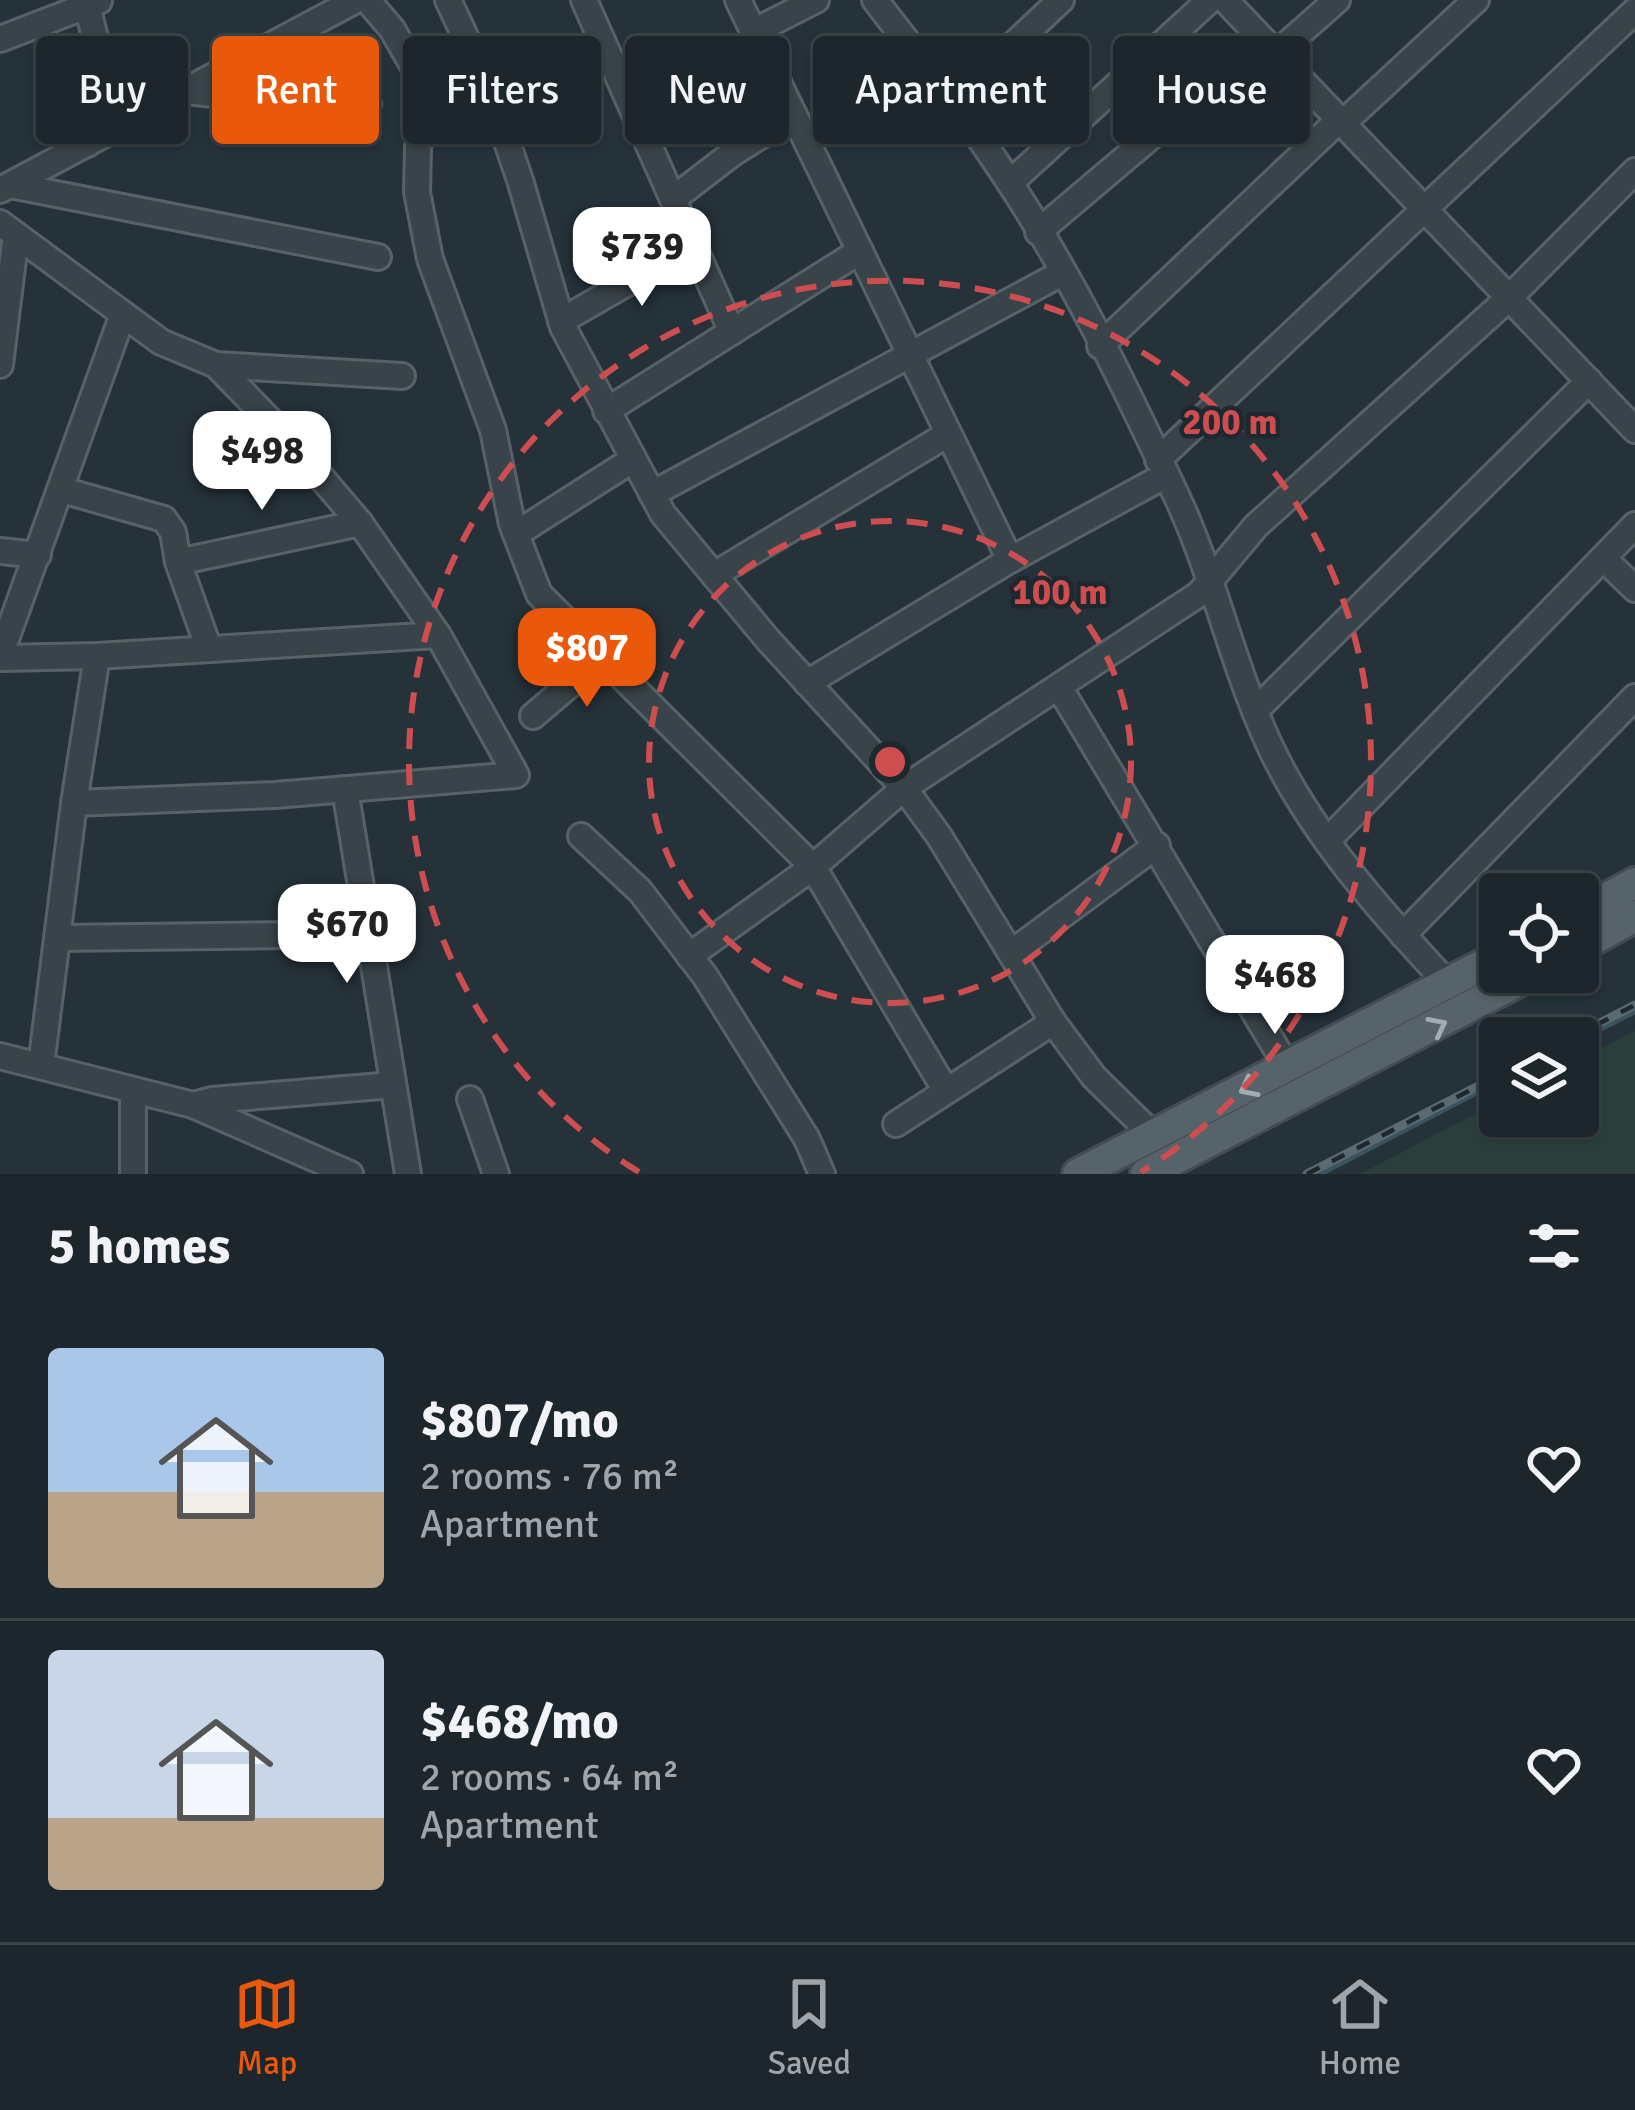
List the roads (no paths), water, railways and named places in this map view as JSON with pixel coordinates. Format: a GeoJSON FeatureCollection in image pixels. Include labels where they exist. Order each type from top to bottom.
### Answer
{"type":"FeatureCollection","features":[{"type":"Feature","properties":{"kind":"main road"},"geometry":{"type":"LineString","coordinates":[[1599,909],[1629,903]]}},
{"type":"Feature","properties":{"kind":"main road"},"geometry":{"type":"LineString","coordinates":[[1599,929],[1629,903]]}},
{"type":"Feature","properties":{"kind":"main road"},"geometry":{"type":"LineString","coordinates":[[1078,1174],[1479,967]]}},
{"type":"Feature","properties":{"kind":"main road"},"geometry":{"type":"LineString","coordinates":[[1147,1174],[1496,993]]}},
{"type":"Feature","properties":{"kind":"street"},"geometry":{"type":"LineString","coordinates":[[188,90],[356,0]]}},
{"type":"Feature","properties":{"kind":"street"},"geometry":{"type":"LineString","coordinates":[[367,0],[392,29],[415,69],[429,108],[418,147],[417,191],[430,259],[493,430],[516,534],[539,594],[813,866],[946,1091]]}},
{"type":"Feature","properties":{"kind":"street"},"geometry":{"type":"LineString","coordinates":[[448,0],[486,81],[562,321],[652,494],[714,575],[904,788],[939,836],[1053,1022],[1094,1077],[1153,1136]]}},
{"type":"Feature","properties":{"kind":"street"},"geometry":{"type":"LineString","coordinates":[[584,0],[731,332]]}},
{"type":"Feature","properties":{"kind":"street"},"geometry":{"type":"LineString","coordinates":[[738,0],[1010,560]]}},
{"type":"Feature","properties":{"kind":"street"},"geometry":{"type":"LineString","coordinates":[[754,32],[816,0]]}},
{"type":"Feature","properties":{"kind":"street"},"geometry":{"type":"LineString","coordinates":[[1023,36],[1061,0]]}},
{"type":"Feature","properties":{"kind":"street"},"geometry":{"type":"LineString","coordinates":[[1010,184],[1210,0]]}},
{"type":"Feature","properties":{"kind":"street"},"geometry":{"type":"LineString","coordinates":[[1225,0],[1259,36]]}},
{"type":"Feature","properties":{"kind":"street"},"geometry":{"type":"LineString","coordinates":[[1286,36],[1337,0]]}},
{"type":"Feature","properties":{"kind":"street"},"geometry":{"type":"LineString","coordinates":[[1100,346],[1476,0]]}},
{"type":"Feature","properties":{"kind":"street"},"geometry":{"type":"LineString","coordinates":[[0,38],[94,2],[96,36]]}},
{"type":"Feature","properties":{"kind":"street"},"geometry":{"type":"LineString","coordinates":[[880,2],[904,36]]}},
{"type":"Feature","properties":{"kind":"street"},"geometry":{"type":"LineString","coordinates":[[807,682],[1162,468],[1635,11]]}},
{"type":"Feature","properties":{"kind":"street"},"geometry":{"type":"LineString","coordinates":[[1310,89],[1635,430]]}},
{"type":"Feature","properties":{"kind":"street"},"geometry":{"type":"LineString","coordinates":[[673,199],[794,115]]}},
{"type":"Feature","properties":{"kind":"street"},"geometry":{"type":"LineString","coordinates":[[5,188],[86,144]]}},
{"type":"Feature","properties":{"kind":"street"},"geometry":{"type":"LineString","coordinates":[[982,144],[1062,274],[1162,468],[1255,711],[1298,800],[1403,935],[1448,984]]}},
{"type":"Feature","properties":{"kind":"street"},"geometry":{"type":"LineString","coordinates":[[1038,232],[1148,144]]}},
{"type":"Feature","properties":{"kind":"street"},"geometry":{"type":"LineString","coordinates":[[689,956],[813,866],[904,788],[1199,594],[1256,526],[1509,298],[1635,171]]}},
{"type":"Feature","properties":{"kind":"street"},"geometry":{"type":"LineString","coordinates":[[5,188],[378,257]]}},
{"type":"Feature","properties":{"kind":"street"},"geometry":{"type":"LineString","coordinates":[[8,229],[161,342],[216,365],[402,376]]}},
{"type":"Feature","properties":{"kind":"street"},"geometry":{"type":"LineString","coordinates":[[0,365],[8,229]]}},
{"type":"Feature","properties":{"kind":"street"},"geometry":{"type":"LineString","coordinates":[[562,321],[693,245]]}},
{"type":"Feature","properties":{"kind":"street"},"geometry":{"type":"LineString","coordinates":[[606,411],[860,251]]}},
{"type":"Feature","properties":{"kind":"street"},"geometry":{"type":"LineString","coordinates":[[652,494],[909,352],[1062,274]]}},
{"type":"Feature","properties":{"kind":"street"},"geometry":{"type":"LineString","coordinates":[[123,314],[0,657],[97,656],[438,635]]}},
{"type":"Feature","properties":{"kind":"street"},"geometry":{"type":"LineString","coordinates":[[74,803],[516,776],[438,635],[360,523],[216,365]]}},
{"type":"Feature","properties":{"kind":"street"},"geometry":{"type":"LineString","coordinates":[[1255,711],[1588,381]]}},
{"type":"Feature","properties":{"kind":"street"},"geometry":{"type":"LineString","coordinates":[[714,575],[948,434]]}},
{"type":"Feature","properties":{"kind":"street"},"geometry":{"type":"LineString","coordinates":[[516,534],[632,460]]}},
{"type":"Feature","properties":{"kind":"street"},"geometry":{"type":"LineString","coordinates":[[62,490],[164,519],[209,649]]}},
{"type":"Feature","properties":{"kind":"street"},"geometry":{"type":"LineString","coordinates":[[178,562],[360,523]]}},
{"type":"Feature","properties":{"kind":"street"},"geometry":{"type":"LineString","coordinates":[[1328,840],[1635,525]]}},
{"type":"Feature","properties":{"kind":"street"},"geometry":{"type":"LineString","coordinates":[[0,551],[38,555]]}},
{"type":"Feature","properties":{"kind":"street"},"geometry":{"type":"LineString","coordinates":[[1603,558],[1635,589]]}},
{"type":"Feature","properties":{"kind":"street"},"geometry":{"type":"LineString","coordinates":[[41,1066],[97,656]]}},
{"type":"Feature","properties":{"kind":"street"},"geometry":{"type":"LineString","coordinates":[[533,716],[601,658]]}},
{"type":"Feature","properties":{"kind":"street"},"geometry":{"type":"LineString","coordinates":[[1059,687],[1288,1068]]}},
{"type":"Feature","properties":{"kind":"street"},"geometry":{"type":"LineString","coordinates":[[1403,935],[1635,697]]}},
{"type":"Feature","properties":{"kind":"street"},"geometry":{"type":"LineString","coordinates":[[346,789],[407,1174]]}},
{"type":"Feature","properties":{"kind":"street"},"geometry":{"type":"LineString","coordinates":[[581,836],[640,891],[689,956],[807,1139],[822,1174]]}},
{"type":"Feature","properties":{"kind":"street"},"geometry":{"type":"LineString","coordinates":[[1011,953],[1156,845]]}},
{"type":"Feature","properties":{"kind":"street"},"geometry":{"type":"LineString","coordinates":[[57,938],[369,934]]}},
{"type":"Feature","properties":{"kind":"street"},"geometry":{"type":"LineString","coordinates":[[896,1124],[1053,1022]]}},
{"type":"Feature","properties":{"kind":"street"},"geometry":{"type":"LineString","coordinates":[[0,1056],[193,1105],[350,1174]]}},
{"type":"Feature","properties":{"kind":"street"},"geometry":{"type":"LineString","coordinates":[[193,1105],[393,1085]]}},
{"type":"Feature","properties":{"kind":"street"},"geometry":{"type":"LineString","coordinates":[[133,1090],[133,1174]]}},
{"type":"Feature","properties":{"kind":"street"},"geometry":{"type":"LineString","coordinates":[[470,1099],[496,1174]]}},
{"type":"Feature","properties":{"kind":"waterway"},"geometry":{"type":"LineString","coordinates":[[1599,1030],[1635,1012]]}},
{"type":"Feature","properties":{"kind":"waterway"},"geometry":{"type":"LineString","coordinates":[[1321,1174],[1479,1092]]}},
{"type":"Feature","properties":{"kind":"railway"},"geometry":{"type":"LineString","coordinates":[[1599,1024],[1635,1005]]}},
{"type":"Feature","properties":{"kind":"railway"},"geometry":{"type":"LineString","coordinates":[[1307,1174],[1479,1086]]}}]}
